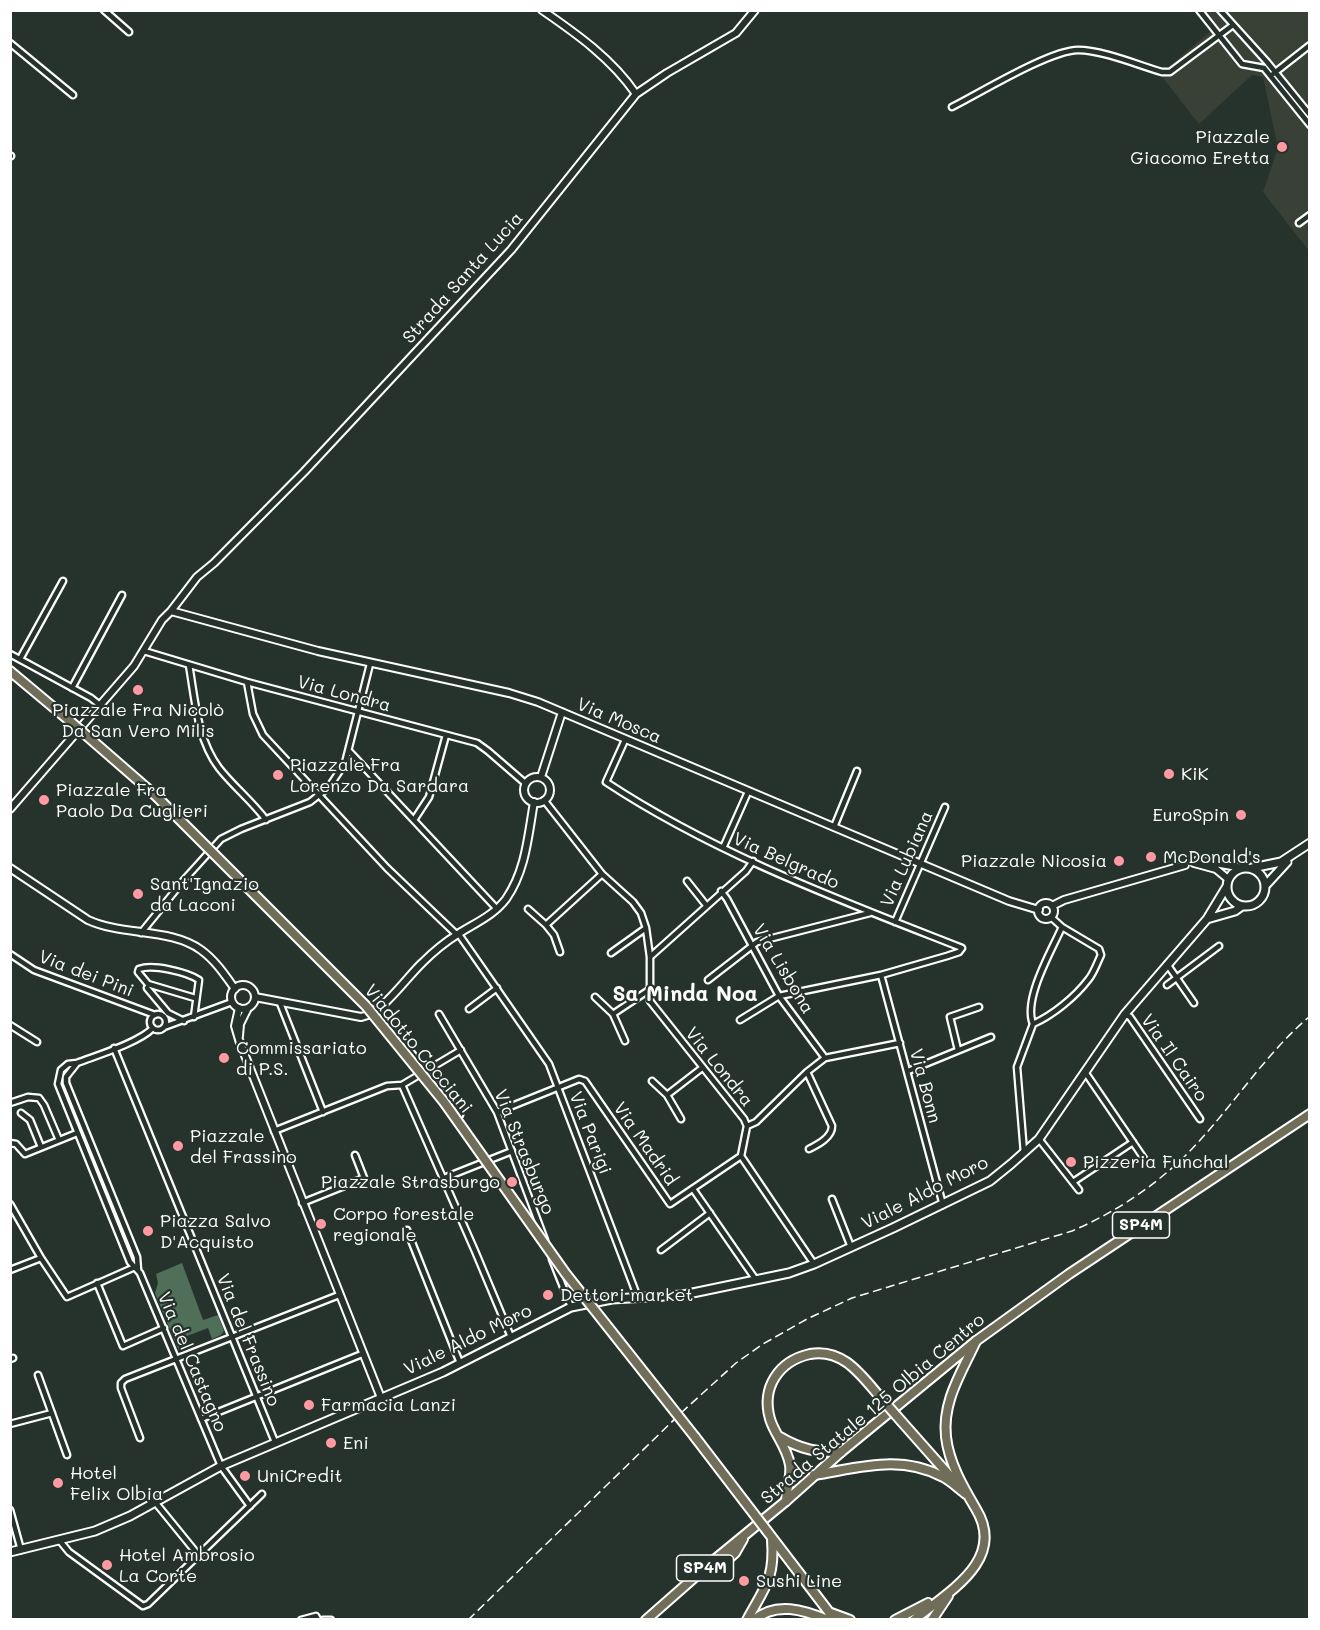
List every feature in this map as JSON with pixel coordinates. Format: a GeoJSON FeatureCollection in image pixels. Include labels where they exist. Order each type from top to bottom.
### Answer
{"type":"FeatureCollection","features":[{"type":"Feature","properties":{"kind":"main road","name":"Viadotto Cocciani"},"geometry":{"type":"LineString","coordinates":[[10,671],[156,796],[366,1006],[444,1102],[566,1274],[695,1437],[830,1615]]}},
{"type":"Feature","properties":{"kind":"main road"},"geometry":{"type":"LineString","coordinates":[[1252,868],[1262,876],[1265,886],[1263,896],[1257,903],[1242,906],[1231,899],[1227,882],[1234,872],[1243,868],[1281,862],[1310,845]]}},
{"type":"Feature","properties":{"kind":"main road"},"geometry":{"type":"LineString","coordinates":[[1265,886],[1284,864],[1310,845]]}},
{"type":"Feature","properties":{"kind":"main road","name":"Viale Aldo Moro"},"geometry":{"type":"LineString","coordinates":[[10,1552],[94,1531],[130,1516],[221,1466],[443,1372],[571,1307],[612,1299],[683,1295],[789,1273],[814,1264],[990,1181],[1040,1139],[1125,1014],[1208,919],[1227,882]]}},
{"type":"Feature","properties":{"kind":"main road"},"geometry":{"type":"LineString","coordinates":[[1208,919],[1235,911],[1242,906]]}},
{"type":"Feature","properties":{"kind":"main road","name":"Strada Statale 125 Olbia Centro"},"geometry":{"type":"LineString","coordinates":[[646,1620],[841,1452],[976,1341],[1069,1274],[1310,1114]]}},
{"type":"Feature","properties":{"kind":"main road"},"geometry":{"type":"LineString","coordinates":[[967,1495],[952,1464],[946,1438],[946,1420],[951,1393],[976,1341]]}},
{"type":"Feature","properties":{"kind":"main road"},"geometry":{"type":"LineString","coordinates":[[786,1501],[790,1468],[787,1451],[770,1420],[768,1401],[772,1381],[783,1365],[796,1357],[816,1353],[836,1355],[852,1364],[967,1495],[983,1521],[985,1535],[978,1564],[914,1620]]}},
{"type":"Feature","properties":{"kind":"main road"},"geometry":{"type":"LineString","coordinates":[[778,1436],[795,1446],[826,1452],[841,1452]]}},
{"type":"Feature","properties":{"kind":"main road"},"geometry":{"type":"LineString","coordinates":[[814,1475],[868,1464],[898,1464],[943,1477],[967,1495]]}},
{"type":"Feature","properties":{"kind":"main road"},"geometry":{"type":"LineString","coordinates":[[727,1568],[727,1560],[735,1553],[747,1533]]}},
{"type":"Feature","properties":{"kind":"main road"},"geometry":{"type":"LineString","coordinates":[[747,1620],[766,1587],[774,1562],[770,1535]]}},
{"type":"Feature","properties":{"kind":"main road"},"geometry":{"type":"LineString","coordinates":[[895,1620],[952,1589]]}},
{"type":"Feature","properties":{"kind":"main road"},"geometry":{"type":"LineString","coordinates":[[932,1620],[952,1589]]}},
{"type":"Feature","properties":{"kind":"main road"},"geometry":{"type":"LineString","coordinates":[[754,1620],[779,1608],[850,1620]]}},
{"type":"Feature","properties":{"kind":"street"},"geometry":{"type":"LineString","coordinates":[[104,10],[129,32]]}},
{"type":"Feature","properties":{"kind":"street"},"geometry":{"type":"LineString","coordinates":[[542,10],[577,34],[604,57],[636,94]]}},
{"type":"Feature","properties":{"kind":"street","name":"Strada Santa Lucia"},"geometry":{"type":"LineString","coordinates":[[11,807],[101,706],[144,651],[162,620],[197,577],[297,480],[511,250],[636,94],[736,33],[754,10]]}},
{"type":"Feature","properties":{"kind":"street"},"geometry":{"type":"LineString","coordinates":[[1199,10],[1242,64],[1264,68],[1273,74],[1310,125]]}},
{"type":"Feature","properties":{"kind":"street"},"geometry":{"type":"LineString","coordinates":[[1220,10],[1310,115]]}},
{"type":"Feature","properties":{"kind":"street"},"geometry":{"type":"LineString","coordinates":[[952,107],[1068,50],[1087,50],[1162,72],[1170,72],[1233,26]]}},
{"type":"Feature","properties":{"kind":"street"},"geometry":{"type":"LineString","coordinates":[[10,43],[73,95]]}},
{"type":"Feature","properties":{"kind":"street"},"geometry":{"type":"LineString","coordinates":[[1273,74],[1310,45]]}},
{"type":"Feature","properties":{"kind":"street"},"geometry":{"type":"LineString","coordinates":[[1299,223],[1310,215]]}},
{"type":"Feature","properties":{"kind":"street"},"geometry":{"type":"LineString","coordinates":[[20,659],[63,582]]}},
{"type":"Feature","properties":{"kind":"street"},"geometry":{"type":"LineString","coordinates":[[72,688],[122,595]]}},
{"type":"Feature","properties":{"kind":"street","name":"Via Mosca"},"geometry":{"type":"LineString","coordinates":[[171,611],[370,664],[509,693],[538,702],[1008,901],[1039,910]]}},
{"type":"Feature","properties":{"kind":"street","name":"Via Londra"},"geometry":{"type":"LineString","coordinates":[[144,651],[189,666],[482,746],[525,783]]}},
{"type":"Feature","properties":{"kind":"street"},"geometry":{"type":"LineString","coordinates":[[10,654],[91,698],[97,700],[108,697]]}},
{"type":"Feature","properties":{"kind":"street"},"geometry":{"type":"LineString","coordinates":[[141,933],[216,844],[229,834],[319,797],[338,775],[349,751],[370,664]]}},
{"type":"Feature","properties":{"kind":"street"},"geometry":{"type":"LineString","coordinates":[[189,666],[202,732],[208,750],[220,770],[266,820]]}},
{"type":"Feature","properties":{"kind":"street","name":"Via Parigi"},"geometry":{"type":"LineString","coordinates":[[247,682],[253,714],[259,729],[319,797],[402,884],[457,934],[549,1064],[639,1298]]}},
{"type":"Feature","properties":{"kind":"street"},"geometry":{"type":"LineString","coordinates":[[91,698],[101,706]]}},
{"type":"Feature","properties":{"kind":"street"},"geometry":{"type":"LineString","coordinates":[[91,698],[95,713]]}},
{"type":"Feature","properties":{"kind":"street"},"geometry":{"type":"LineString","coordinates":[[540,777],[562,712]]}},
{"type":"Feature","properties":{"kind":"street"},"geometry":{"type":"LineString","coordinates":[[414,820],[430,793],[446,735]]}},
{"type":"Feature","properties":{"kind":"street","name":"Via Belgrado"},"geometry":{"type":"LineString","coordinates":[[625,740],[606,782],[674,823],[723,848],[870,913],[962,948],[959,952],[881,975]]}},
{"type":"Feature","properties":{"kind":"street"},"geometry":{"type":"LineString","coordinates":[[349,751],[497,909]]}},
{"type":"Feature","properties":{"kind":"street"},"geometry":{"type":"LineString","coordinates":[[834,827],[857,771]]}},
{"type":"Feature","properties":{"kind":"street"},"geometry":{"type":"LineString","coordinates":[[540,777],[546,781],[550,789],[549,794],[544,800],[534,802],[524,794],[525,783],[531,778],[540,777]]}},
{"type":"Feature","properties":{"kind":"street"},"geometry":{"type":"LineString","coordinates":[[723,848],[748,792]]}},
{"type":"Feature","properties":{"kind":"street","name":"Via Londra"},"geometry":{"type":"LineString","coordinates":[[544,800],[602,874],[633,902],[641,913],[646,928],[650,957],[650,1001],[733,1104],[747,1126],[741,1156]]}},
{"type":"Feature","properties":{"kind":"street"},"geometry":{"type":"LineString","coordinates":[[255,997],[361,1017],[370,1014],[420,965],[457,934],[497,909],[506,898],[522,869],[534,802]]}},
{"type":"Feature","properties":{"kind":"street","name":"Via Lubiana"},"geometry":{"type":"LineString","coordinates":[[895,922],[945,807]]}},
{"type":"Feature","properties":{"kind":"street"},"geometry":{"type":"LineString","coordinates":[[1033,1024],[1064,1004],[1089,980],[1101,955],[1099,950],[1062,927],[1051,917],[1041,916],[1039,910],[1044,903],[1053,906],[1064,900],[1198,860],[1243,868]]}},
{"type":"Feature","properties":{"kind":"street"},"geometry":{"type":"LineString","coordinates":[[650,957],[746,871],[753,861]]}},
{"type":"Feature","properties":{"kind":"street"},"geometry":{"type":"LineString","coordinates":[[1194,863],[1216,869],[1227,882]]}},
{"type":"Feature","properties":{"kind":"street"},"geometry":{"type":"LineString","coordinates":[[10,868],[88,920],[107,928],[175,939],[195,946],[212,960],[235,989]]}},
{"type":"Feature","properties":{"kind":"street"},"geometry":{"type":"LineString","coordinates":[[546,925],[602,874]]}},
{"type":"Feature","properties":{"kind":"street"},"geometry":{"type":"LineString","coordinates":[[687,881],[706,905]]}},
{"type":"Feature","properties":{"kind":"street","name":"Via Lisbona"},"geometry":{"type":"LineString","coordinates":[[721,891],[779,996],[825,1058]]}},
{"type":"Feature","properties":{"kind":"street"},"geometry":{"type":"LineString","coordinates":[[1051,917],[1053,906]]}},
{"type":"Feature","properties":{"kind":"street"},"geometry":{"type":"LineString","coordinates":[[528,909],[554,935],[560,952]]}},
{"type":"Feature","properties":{"kind":"street"},"geometry":{"type":"LineString","coordinates":[[708,980],[752,944],[870,913]]}},
{"type":"Feature","properties":{"kind":"street"},"geometry":{"type":"LineString","coordinates":[[1024,1153],[1017,1067],[1033,1024],[1030,1015],[1034,988],[1062,927]]}},
{"type":"Feature","properties":{"kind":"street"},"geometry":{"type":"LineString","coordinates":[[611,952],[646,928]]}},
{"type":"Feature","properties":{"kind":"street"},"geometry":{"type":"LineString","coordinates":[[1167,985],[1219,946]]}},
{"type":"Feature","properties":{"kind":"street","name":"Via dei Pini"},"geometry":{"type":"LineString","coordinates":[[10,954],[34,970],[154,1015]]}},
{"type":"Feature","properties":{"kind":"street"},"geometry":{"type":"LineString","coordinates":[[1167,964],[1194,1003]]}},
{"type":"Feature","properties":{"kind":"street","name":"Via dei Pini"},"geometry":{"type":"LineString","coordinates":[[194,1017],[195,998],[199,984],[197,978],[156,968],[139,969],[140,976],[148,984],[195,998]]}},
{"type":"Feature","properties":{"kind":"street"},"geometry":{"type":"LineString","coordinates":[[740,1020],[779,996],[881,975]]}},
{"type":"Feature","properties":{"kind":"street","name":"Via Bonn"},"geometry":{"type":"LineString","coordinates":[[881,975],[943,1204]]}},
{"type":"Feature","properties":{"kind":"street"},"geometry":{"type":"LineString","coordinates":[[240,1043],[240,1024],[255,997],[254,991],[243,985],[235,989],[231,995],[232,1002],[239,1008],[248,1008]]}},
{"type":"Feature","properties":{"kind":"street","name":"Via dei Pini"},"geometry":{"type":"LineString","coordinates":[[147,988],[168,1012],[184,1021]]}},
{"type":"Feature","properties":{"kind":"street"},"geometry":{"type":"LineString","coordinates":[[469,1009],[496,988]]}},
{"type":"Feature","properties":{"kind":"street"},"geometry":{"type":"LineString","coordinates":[[614,1014],[649,990]]}},
{"type":"Feature","properties":{"kind":"street"},"geometry":{"type":"LineString","coordinates":[[595,997],[614,1014],[625,1041]]}},
{"type":"Feature","properties":{"kind":"street"},"geometry":{"type":"LineString","coordinates":[[168,1012],[162,1016],[154,1015],[150,1020],[153,1028],[158,1030],[232,1002]]}},
{"type":"Feature","properties":{"kind":"street"},"geometry":{"type":"LineString","coordinates":[[280,1003],[323,1112]]}},
{"type":"Feature","properties":{"kind":"street"},"geometry":{"type":"LineString","coordinates":[[958,1050],[950,1017],[979,1007]]}},
{"type":"Feature","properties":{"kind":"street"},"geometry":{"type":"LineString","coordinates":[[239,1008],[235,1026],[240,1043],[381,1398]]}},
{"type":"Feature","properties":{"kind":"street","name":"Via Strasburgo"},"geometry":{"type":"LineString","coordinates":[[439,1014],[497,1112],[571,1307]]}},
{"type":"Feature","properties":{"kind":"street","name":"Via Il Cairo"},"geometry":{"type":"LineString","coordinates":[[1125,1014],[1130,1017],[1200,1119]]}},
{"type":"Feature","properties":{"kind":"street"},"geometry":{"type":"LineString","coordinates":[[162,1016],[165,1021],[164,1027]]}},
{"type":"Feature","properties":{"kind":"street"},"geometry":{"type":"LineString","coordinates":[[10,1025],[37,1042]]}},
{"type":"Feature","properties":{"kind":"street","name":"Via del Castagno"},"geometry":{"type":"LineString","coordinates":[[153,1028],[144,1035],[114,1048],[77,1063],[68,1064],[61,1070],[58,1084],[130,1263],[136,1268],[164,1328],[221,1466],[250,1506]]}},
{"type":"Feature","properties":{"kind":"street"},"geometry":{"type":"LineString","coordinates":[[393,1029],[460,1114]]}},
{"type":"Feature","properties":{"kind":"street"},"geometry":{"type":"LineString","coordinates":[[908,1071],[991,1036]]}},
{"type":"Feature","properties":{"kind":"street"},"geometry":{"type":"LineString","coordinates":[[747,1126],[756,1122],[807,1072],[825,1058],[900,1043]]}},
{"type":"Feature","properties":{"kind":"street","name":"Via del Frassino"},"geometry":{"type":"LineString","coordinates":[[114,1048],[276,1442]]}},
{"type":"Feature","properties":{"kind":"street"},"geometry":{"type":"LineString","coordinates":[[274,1131],[387,1086],[402,1086],[461,1050]]}},
{"type":"Feature","properties":{"kind":"street","name":"Via del Castagno"},"geometry":{"type":"LineString","coordinates":[[77,1063],[66,1077],[66,1083],[137,1257],[136,1268]]}},
{"type":"Feature","properties":{"kind":"street"},"geometry":{"type":"LineString","coordinates":[[668,1095],[702,1068]]}},
{"type":"Feature","properties":{"kind":"street"},"geometry":{"type":"LineString","coordinates":[[807,1072],[832,1126],[832,1131],[828,1136],[809,1149]]}},
{"type":"Feature","properties":{"kind":"street"},"geometry":{"type":"LineString","coordinates":[[1085,1072],[1145,1160]]}},
{"type":"Feature","properties":{"kind":"street","name":"Via Madrid"},"geometry":{"type":"LineString","coordinates":[[558,1086],[579,1079],[585,1081],[670,1204],[741,1156]]}},
{"type":"Feature","properties":{"kind":"street"},"geometry":{"type":"LineString","coordinates":[[652,1081],[668,1095],[681,1119]]}},
{"type":"Feature","properties":{"kind":"street"},"geometry":{"type":"LineString","coordinates":[[402,1086],[511,1336]]}},
{"type":"Feature","properties":{"kind":"street"},"geometry":{"type":"LineString","coordinates":[[497,1112],[558,1086]]}},
{"type":"Feature","properties":{"kind":"street"},"geometry":{"type":"LineString","coordinates":[[10,1103],[28,1097],[39,1098],[59,1140]]}},
{"type":"Feature","properties":{"kind":"street"},"geometry":{"type":"LineString","coordinates":[[21,1113],[30,1120],[41,1147]]}},
{"type":"Feature","properties":{"kind":"street"},"geometry":{"type":"LineString","coordinates":[[10,1143],[16,1144],[25,1154],[77,1133]]}},
{"type":"Feature","properties":{"kind":"street"},"geometry":{"type":"LineString","coordinates":[[1040,1139],[1079,1190]]}},
{"type":"Feature","properties":{"kind":"street"},"geometry":{"type":"LineString","coordinates":[[1073,1182],[1133,1142]]}},
{"type":"Feature","properties":{"kind":"street"},"geometry":{"type":"LineString","coordinates":[[444,1178],[512,1151]]}},
{"type":"Feature","properties":{"kind":"street"},"geometry":{"type":"LineString","coordinates":[[302,1203],[364,1178],[355,1155]]}},
{"type":"Feature","properties":{"kind":"street"},"geometry":{"type":"LineString","coordinates":[[741,1156],[814,1264]]}},
{"type":"Feature","properties":{"kind":"street"},"geometry":{"type":"LineString","coordinates":[[693,1189],[756,1280]]}},
{"type":"Feature","properties":{"kind":"street"},"geometry":{"type":"LineString","coordinates":[[832,1199],[851,1246]]}},
{"type":"Feature","properties":{"kind":"street"},"geometry":{"type":"LineString","coordinates":[[10,1204],[67,1298],[136,1268]]}},
{"type":"Feature","properties":{"kind":"street"},"geometry":{"type":"LineString","coordinates":[[661,1250],[710,1213]]}},
{"type":"Feature","properties":{"kind":"street"},"geometry":{"type":"LineString","coordinates":[[407,1230],[460,1363]]}},
{"type":"Feature","properties":{"kind":"street"},"geometry":{"type":"LineString","coordinates":[[10,1270],[41,1258]]}},
{"type":"Feature","properties":{"kind":"street"},"geometry":{"type":"LineString","coordinates":[[98,1283],[123,1346],[164,1328]]}},
{"type":"Feature","properties":{"kind":"street"},"geometry":{"type":"LineString","coordinates":[[140,1437],[121,1388],[121,1383],[125,1378],[339,1295]]}},
{"type":"Feature","properties":{"kind":"street"},"geometry":{"type":"LineString","coordinates":[[201,1419],[362,1354]]}},
{"type":"Feature","properties":{"kind":"street"},"geometry":{"type":"LineString","coordinates":[[38,1375],[67,1455]]}},
{"type":"Feature","properties":{"kind":"street"},"geometry":{"type":"LineString","coordinates":[[10,1424],[52,1413]]}},
{"type":"Feature","properties":{"kind":"street"},"geometry":{"type":"LineString","coordinates":[[60,1541],[69,1552],[143,1606],[148,1605],[262,1494]]}},
{"type":"Feature","properties":{"kind":"street"},"geometry":{"type":"LineString","coordinates":[[155,1502],[199,1556]]}},
{"type":"Feature","properties":{"kind":"street"},"geometry":{"type":"LineString","coordinates":[[10,1510],[21,1550]]}},
{"type":"Feature","properties":{"kind":"street"},"geometry":{"type":"LineString","coordinates":[[301,1620],[316,1616],[318,1620]]}},
{"type":"Feature","properties":{"kind":"street"},"geometry":{"type":"LineString","coordinates":[[323,1620],[331,1619]]}},
{"type":"Feature","properties":{"kind":"shaded area"},"geometry":{"type":"Polygon","coordinates":[[[1194,11],[1309,11],[1309,251],[1263,192],[1278,148],[1263,77],[1252,75],[1199,124],[1160,74],[1211,31],[1194,11]]]}},
{"type":"Feature","properties":{"kind":"green space"},"geometry":{"type":"Polygon","coordinates":[[[182,1263],[203,1320],[218,1315],[224,1331],[212,1339],[208,1328],[179,1339],[183,1351],[179,1351],[155,1293],[158,1283],[156,1274],[182,1263]]]}},
{"type":"Feature","properties":{"kind":"railway"},"geometry":{"type":"LineString","coordinates":[[468,1620],[682,1412],[736,1363],[763,1344],[807,1319],[852,1298],[1072,1231],[1118,1208],[1159,1179],[1185,1156],[1217,1121],[1261,1066],[1310,1016]]}},
{"type":"Feature","properties":{"kind":"place","name":"Piazzale Giacomo Eretta"},"geometry":{"type":"Point","coordinates":[1282,147]}},
{"type":"Feature","properties":{"kind":"place","name":"Piazzale Fra Nicolò Da San Vero Milis"},"geometry":{"type":"Point","coordinates":[138,690]}},
{"type":"Feature","properties":{"kind":"place","name":"KiK"},"geometry":{"type":"Point","coordinates":[1169,774]}},
{"type":"Feature","properties":{"kind":"place","name":"Piazzale Fra Lorenzo Da Sardara"},"geometry":{"type":"Point","coordinates":[278,775]}},
{"type":"Feature","properties":{"kind":"place","name":"Piazzale Fra Paolo Da Cuglieri"},"geometry":{"type":"Point","coordinates":[44,800]}},
{"type":"Feature","properties":{"kind":"place","name":"EuroSpin"},"geometry":{"type":"Point","coordinates":[1241,815]}},
{"type":"Feature","properties":{"kind":"place","name":"McDonald's"},"geometry":{"type":"Point","coordinates":[1151,857]}},
{"type":"Feature","properties":{"kind":"place","name":"Piazzale Nicosia"},"geometry":{"type":"Point","coordinates":[1119,861]}},
{"type":"Feature","properties":{"kind":"place","name":"Sant'Ignazio da Laconi"},"geometry":{"type":"Point","coordinates":[138,894]}},
{"type":"Feature","properties":{"kind":"place","name":"Commissariato di P.S."},"geometry":{"type":"Point","coordinates":[224,1058]}},
{"type":"Feature","properties":{"kind":"place","name":"Piazzale del Frassino"},"geometry":{"type":"Point","coordinates":[178,1146]}},
{"type":"Feature","properties":{"kind":"place","name":"Pizzeria Funchal"},"geometry":{"type":"Point","coordinates":[1071,1162]}},
{"type":"Feature","properties":{"kind":"place","name":"Piazzale Strasburgo"},"geometry":{"type":"Point","coordinates":[512,1182]}},
{"type":"Feature","properties":{"kind":"place","name":"Corpo forestale regionale"},"geometry":{"type":"Point","coordinates":[321,1224]}},
{"type":"Feature","properties":{"kind":"place","name":"Piazza Salvo D'Acquisto"},"geometry":{"type":"Point","coordinates":[148,1231]}},
{"type":"Feature","properties":{"kind":"place","name":"Dettori market"},"geometry":{"type":"Point","coordinates":[548,1295]}},
{"type":"Feature","properties":{"kind":"place","name":"Farmacia Lanzi"},"geometry":{"type":"Point","coordinates":[309,1405]}},
{"type":"Feature","properties":{"kind":"place","name":"Eni"},"geometry":{"type":"Point","coordinates":[331,1443]}},
{"type":"Feature","properties":{"kind":"place","name":"UniCredit"},"geometry":{"type":"Point","coordinates":[245,1476]}},
{"type":"Feature","properties":{"kind":"place","name":"Hotel Felix Olbia"},"geometry":{"type":"Point","coordinates":[58,1483]}},
{"type":"Feature","properties":{"kind":"place","name":"Hotel Ambrosio La Corte"},"geometry":{"type":"Point","coordinates":[107,1565]}},
{"type":"Feature","properties":{"kind":"place","name":"Sushi Line"},"geometry":{"type":"Point","coordinates":[744,1581]}},
{"type":"Feature","properties":{"kind":"district","name":"Sa Minda Noa"},"geometry":{"type":"Point","coordinates":[685,995]}}]}
